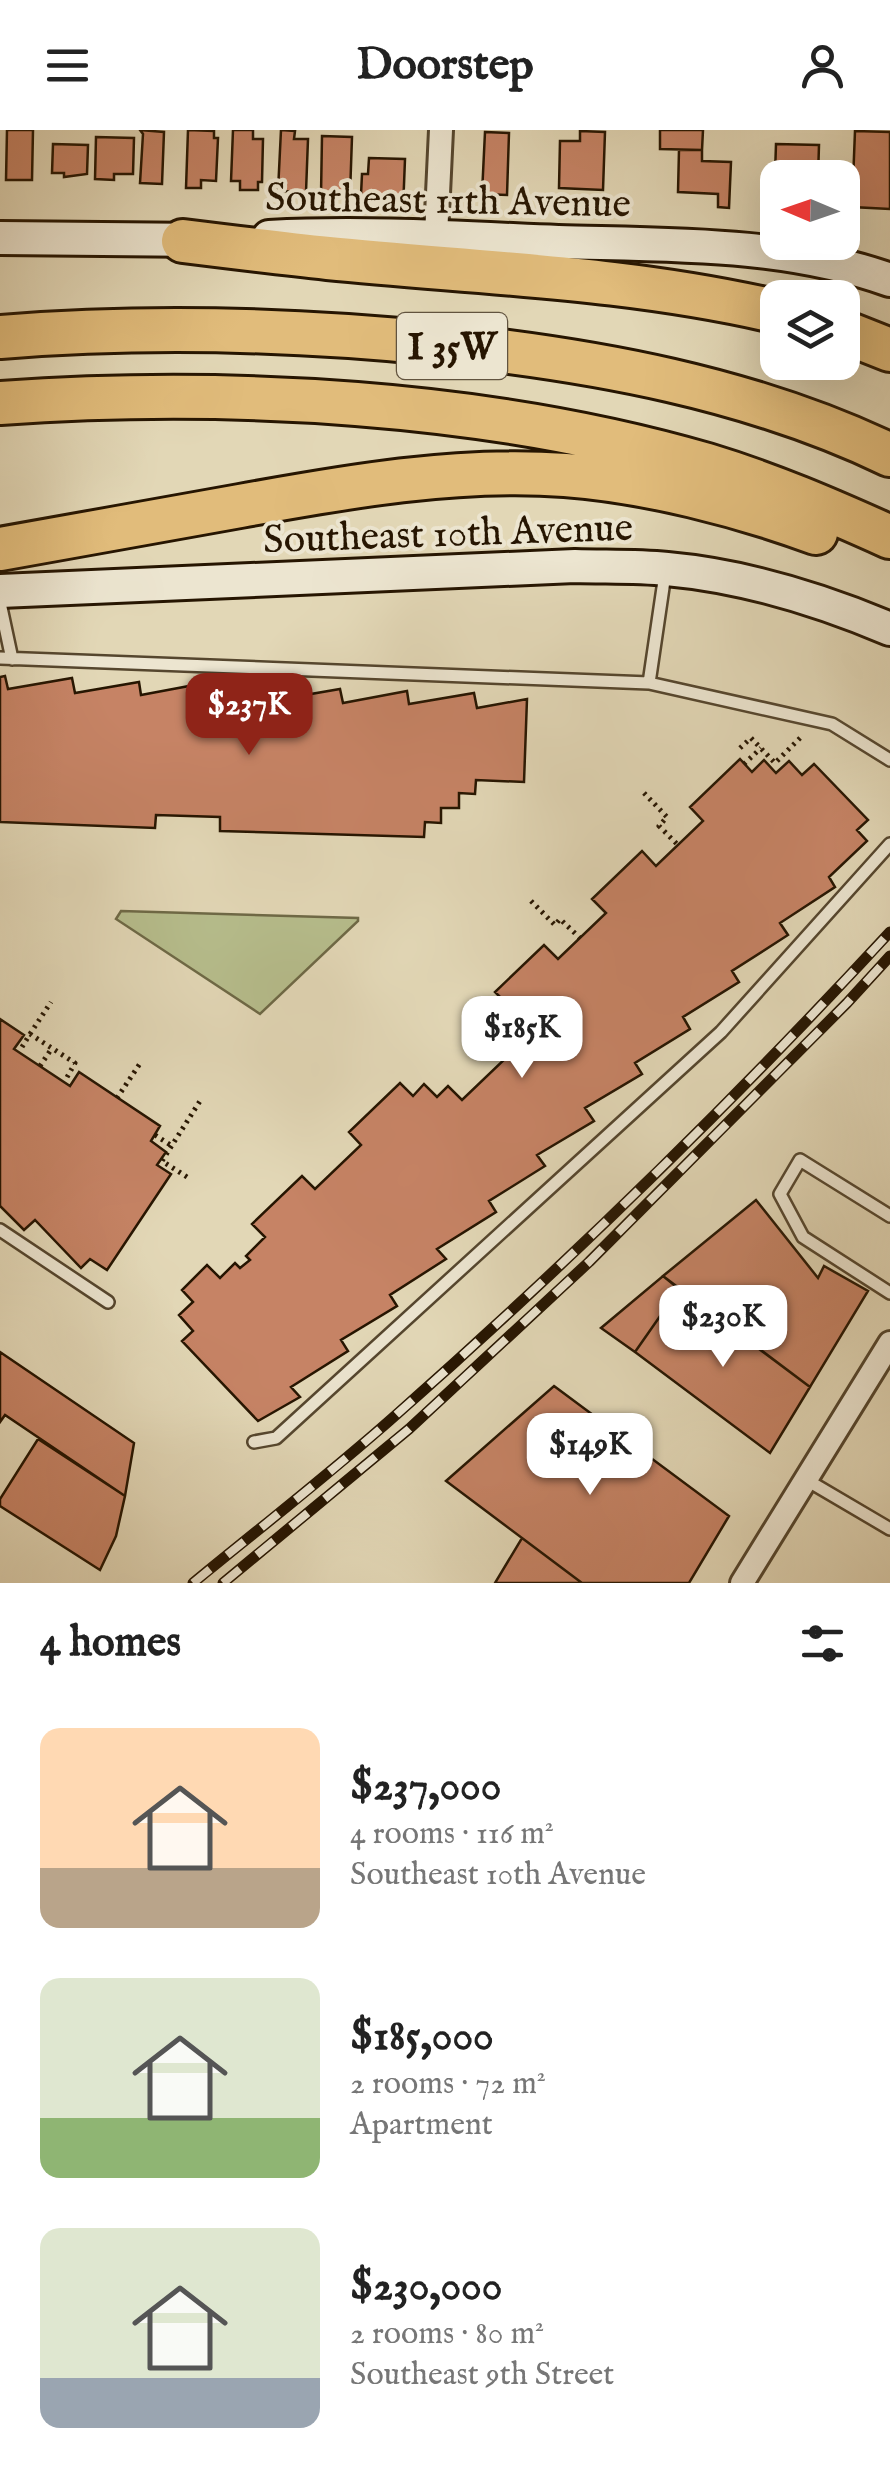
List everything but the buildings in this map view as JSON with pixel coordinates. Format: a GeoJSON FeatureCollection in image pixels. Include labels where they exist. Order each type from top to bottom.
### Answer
{"type":"FeatureCollection","features":[{"type":"Feature","properties":{"kind":"highway"},"geometry":{"type":"LineString","coordinates":[[183,241],[329,258],[542,274],[708,296],[760,308]]}},
{"type":"Feature","properties":{"kind":"highway","name":"I 35W"},"geometry":{"type":"LineString","coordinates":[[0,337],[100,329],[230,329],[338,335],[587,362],[674,380],[793,416],[890,455]]}},
{"type":"Feature","properties":{"kind":"highway"},"geometry":{"type":"LineString","coordinates":[[860,338],[890,350]]}},
{"type":"Feature","properties":{"kind":"highway","name":"I 35W"},"geometry":{"type":"LineString","coordinates":[[0,402],[100,396],[252,400],[415,411],[552,430],[662,452],[742,476],[890,538]]}},
{"type":"Feature","properties":{"kind":"highway"},"geometry":{"type":"LineString","coordinates":[[0,549],[339,488],[466,475],[565,475],[652,489],[778,519],[890,564]]}},
{"type":"Feature","properties":{"kind":"street"},"geometry":{"type":"LineString","coordinates":[[436,236],[440,130]]}},
{"type":"Feature","properties":{"kind":"street","name":"Southeast 11th Avenue"},"geometry":{"type":"LineString","coordinates":[[0,238],[183,241],[327,234],[747,250],[815,260],[890,280]]}},
{"type":"Feature","properties":{"kind":"street","name":"Southeast 10th Avenue"},"geometry":{"type":"LineString","coordinates":[[0,591],[575,566],[666,569],[714,575],[829,603],[890,629]]}},
{"type":"Feature","properties":{"kind":"street"},"geometry":{"type":"LineString","coordinates":[[742,1583],[890,1342]]}},
{"type":"Feature","properties":{"kind":"lane"},"geometry":{"type":"LineString","coordinates":[[649,684],[666,569]]}},
{"type":"Feature","properties":{"kind":"lane"},"geometry":{"type":"LineString","coordinates":[[0,604],[6,658],[649,684],[832,724],[890,760]]}},
{"type":"Feature","properties":{"kind":"lane"},"geometry":{"type":"LineString","coordinates":[[254,1442],[276,1438],[721,1032],[890,844]]}},
{"type":"Feature","properties":{"kind":"lane"},"geometry":{"type":"LineString","coordinates":[[890,1216],[800,1160],[780,1194],[803,1237],[890,1292]]}},
{"type":"Feature","properties":{"kind":"lane"},"geometry":{"type":"LineString","coordinates":[[0,1230],[108,1302]]}},
{"type":"Feature","properties":{"kind":"lane"},"geometry":{"type":"LineString","coordinates":[[806,1480],[890,1529]]}},
{"type":"Feature","properties":{"kind":"path"},"geometry":{"type":"LineString","coordinates":[[740,748],[750,738],[775,763],[806,732],[808,718]]}},
{"type":"Feature","properties":{"kind":"path"},"geometry":{"type":"LineString","coordinates":[[744,764],[761,748]]}},
{"type":"Feature","properties":{"kind":"path"},"geometry":{"type":"LineString","coordinates":[[644,794],[667,818],[659,826],[678,845]]}},
{"type":"Feature","properties":{"kind":"path"},"geometry":{"type":"LineString","coordinates":[[531,901],[554,925],[560,918],[580,938]]}},
{"type":"Feature","properties":{"kind":"path"},"geometry":{"type":"LineString","coordinates":[[22,1047],[51,1002]]}},
{"type":"Feature","properties":{"kind":"path"},"geometry":{"type":"LineString","coordinates":[[30,1034],[75,1063],[66,1079]]}},
{"type":"Feature","properties":{"kind":"path"},"geometry":{"type":"LineString","coordinates":[[40,1066],[52,1048]]}},
{"type":"Feature","properties":{"kind":"path"},"geometry":{"type":"LineString","coordinates":[[117,1098],[141,1062]]}},
{"type":"Feature","properties":{"kind":"path"},"geometry":{"type":"LineString","coordinates":[[187,1177],[162,1161],[200,1101]]}},
{"type":"Feature","properties":{"kind":"path"},"geometry":{"type":"LineString","coordinates":[[155,1135],[172,1146]]}},
{"type":"Feature","properties":{"kind":"green space"},"geometry":{"type":"Polygon","coordinates":[[[121,911],[358,921],[260,1014],[116,919],[121,911]]]}},
{"type":"Feature","properties":{"kind":"railway"},"geometry":{"type":"LineString","coordinates":[[193,1583],[372,1436],[525,1298],[711,1119],[890,932]]}},
{"type":"Feature","properties":{"kind":"railway"},"geometry":{"type":"LineString","coordinates":[[223,1583],[409,1429],[589,1262],[890,956]]}}]}
